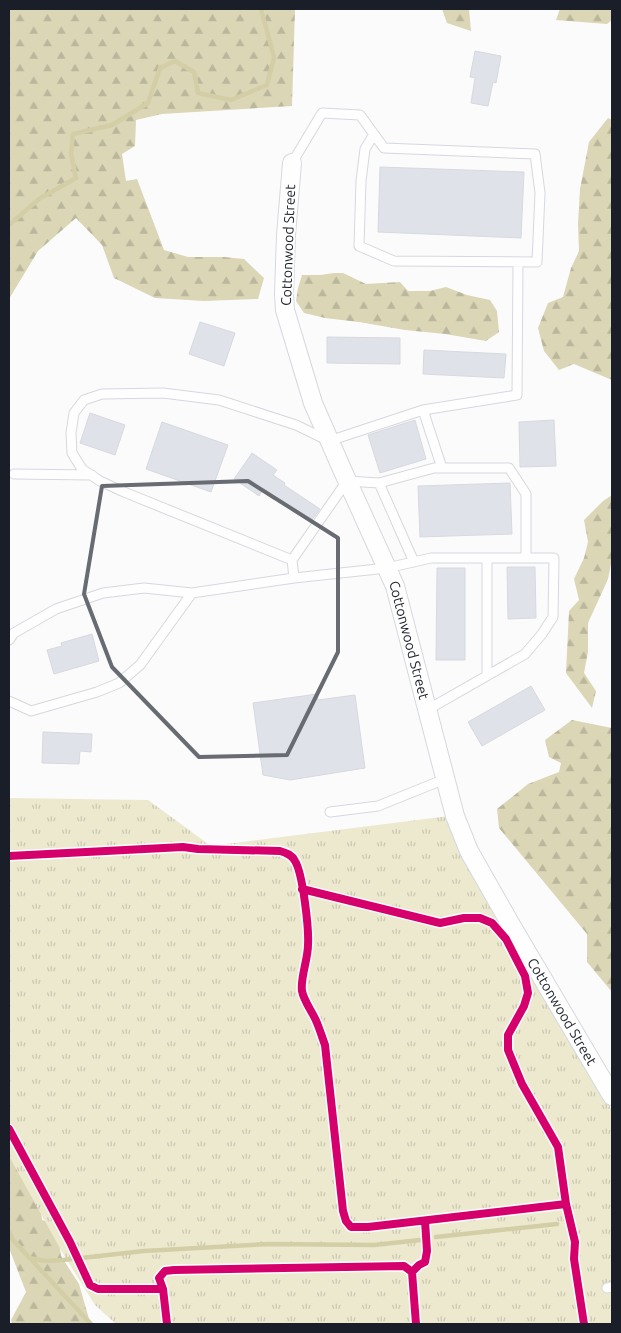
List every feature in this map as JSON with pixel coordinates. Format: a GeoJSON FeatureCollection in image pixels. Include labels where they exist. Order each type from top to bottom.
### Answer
{"type":"FeatureCollection","features":[{"type":"Feature","properties":{"kind":"street","name":"Cottonwood Street"},"geometry":{"type":"LineString","coordinates":[[292,163],[286,235],[285,310],[313,403],[395,586],[455,816],[469,851],[510,925],[612,1096]]}},
{"type":"Feature","properties":{"kind":"lane"},"geometry":{"type":"LineString","coordinates":[[292,163],[322,112],[360,115],[374,134],[384,148],[535,154],[540,193],[537,262],[394,261],[359,246],[360,181],[365,149],[374,134]]}},
{"type":"Feature","properties":{"kind":"lane"},"geometry":{"type":"LineString","coordinates":[[292,560],[124,492],[92,476],[82,469],[72,454],[70,433],[74,413],[84,400],[102,394],[163,393],[218,400],[296,425],[329,440],[423,410],[517,395],[518,262]]}},
{"type":"Feature","properties":{"kind":"lane"},"geometry":{"type":"LineString","coordinates":[[423,410],[442,468]]}},
{"type":"Feature","properties":{"kind":"lane"},"geometry":{"type":"LineString","coordinates":[[294,578],[292,560],[347,481],[379,483],[434,468],[509,468],[526,494],[526,558]]}},
{"type":"Feature","properties":{"kind":"lane"},"geometry":{"type":"LineString","coordinates":[[14,474],[92,476]]}},
{"type":"Feature","properties":{"kind":"lane"},"geometry":{"type":"LineString","coordinates":[[379,483],[414,562]]}},
{"type":"Feature","properties":{"kind":"lane"},"geometry":{"type":"LineString","coordinates":[[9,640],[14,634],[56,609],[104,593],[144,588],[192,592],[387,568],[431,558],[554,558],[553,617],[542,634],[525,654],[427,710]]}},
{"type":"Feature","properties":{"kind":"lane"},"geometry":{"type":"LineString","coordinates":[[487,558],[487,675]]}},
{"type":"Feature","properties":{"kind":"lane"},"geometry":{"type":"LineString","coordinates":[[9,701],[31,711],[97,692],[119,683],[140,665],[192,592]]}},
{"type":"Feature","properties":{"kind":"lane"},"geometry":{"type":"LineString","coordinates":[[330,812],[378,806],[445,779]]}},
{"type":"Feature","properties":{"kind":"highlighted area"},"geometry":{"type":"Polygon","coordinates":[[[248,481],[338,538],[338,652],[287,755],[199,757],[112,667],[84,594],[102,486],[248,481]]]}},
{"type":"Feature","properties":{"kind":"green space"},"geometry":{"type":"Polygon","coordinates":[[[9,9],[295,9],[292,106],[162,114],[136,120],[135,146],[122,154],[126,181],[137,179],[164,250],[188,257],[244,259],[264,278],[258,299],[204,301],[155,298],[114,278],[102,245],[76,218],[38,251],[9,299],[9,9]]]}},
{"type":"Feature","properties":{"kind":"green space"},"geometry":{"type":"Polygon","coordinates":[[[442,9],[469,9],[471,31],[447,23],[442,9]]]}},
{"type":"Feature","properties":{"kind":"green space"},"geometry":{"type":"Polygon","coordinates":[[[560,9],[612,9],[612,20],[607,24],[556,20],[560,9]]]}},
{"type":"Feature","properties":{"kind":"green space"},"geometry":{"type":"Polygon","coordinates":[[[608,118],[612,120],[612,380],[574,364],[559,370],[544,351],[538,328],[548,303],[563,297],[571,268],[579,251],[580,189],[589,142],[608,118]]]}},
{"type":"Feature","properties":{"kind":"green space"},"geometry":{"type":"Polygon","coordinates":[[[343,273],[366,284],[400,282],[408,291],[430,291],[446,287],[467,295],[490,300],[497,311],[499,332],[486,341],[325,318],[304,313],[296,301],[302,275],[343,273]]]}},
{"type":"Feature","properties":{"kind":"green space"},"geometry":{"type":"Polygon","coordinates":[[[612,495],[612,559],[608,579],[588,623],[588,652],[584,673],[596,691],[592,708],[566,673],[569,611],[579,600],[574,579],[584,558],[588,542],[584,520],[603,501],[612,495]]]}},
{"type":"Feature","properties":{"kind":"green space"},"geometry":{"type":"Polygon","coordinates":[[[572,720],[612,728],[612,992],[587,962],[587,934],[499,828],[497,809],[528,784],[559,772],[561,763],[549,757],[545,740],[572,720]]]}},
{"type":"Feature","properties":{"kind":"green space"},"geometry":{"type":"Polygon","coordinates":[[[9,798],[148,800],[211,846],[449,816],[491,910],[612,1110],[612,1324],[116,1324],[95,1305],[62,1252],[9,1156],[9,798]]]}},
{"type":"Feature","properties":{"kind":"green space"},"geometry":{"type":"Polygon","coordinates":[[[9,1130],[40,1202],[42,1220],[57,1226],[61,1256],[79,1284],[89,1324],[12,1324],[11,1320],[26,1292],[9,1248],[9,1130]]]}},
{"type":"Feature","properties":{"kind":"building"},"geometry":{"type":"Polygon","coordinates":[[[475,51],[501,56],[496,83],[493,82],[488,106],[471,103],[475,78],[470,77],[475,51]]]}},
{"type":"Feature","properties":{"kind":"building"},"geometry":{"type":"Polygon","coordinates":[[[380,167],[524,172],[521,238],[378,232],[380,167]]]}},
{"type":"Feature","properties":{"kind":"building"},"geometry":{"type":"Polygon","coordinates":[[[200,322],[235,333],[224,366],[189,354],[200,322]]]}},
{"type":"Feature","properties":{"kind":"building"},"geometry":{"type":"Polygon","coordinates":[[[327,337],[400,338],[400,364],[327,363],[327,337]]]}},
{"type":"Feature","properties":{"kind":"building"},"geometry":{"type":"Polygon","coordinates":[[[424,350],[506,354],[504,378],[423,374],[424,350]]]}},
{"type":"Feature","properties":{"kind":"building"},"geometry":{"type":"Polygon","coordinates":[[[90,413],[125,425],[115,455],[80,443],[90,413]]]}},
{"type":"Feature","properties":{"kind":"building"},"geometry":{"type":"Polygon","coordinates":[[[415,420],[426,459],[380,473],[368,435],[415,420]]]}},
{"type":"Feature","properties":{"kind":"building"},"geometry":{"type":"Polygon","coordinates":[[[554,420],[556,466],[520,467],[519,422],[554,420]]]}},
{"type":"Feature","properties":{"kind":"building"},"geometry":{"type":"Polygon","coordinates":[[[162,422],[228,445],[211,492],[146,469],[162,422]]]}},
{"type":"Feature","properties":{"kind":"building"},"geometry":{"type":"Polygon","coordinates":[[[252,453],[277,470],[273,475],[285,483],[284,485],[320,509],[311,521],[275,497],[274,500],[262,491],[259,496],[234,479],[252,453]]]}},
{"type":"Feature","properties":{"kind":"building"},"geometry":{"type":"Polygon","coordinates":[[[510,483],[512,534],[420,537],[418,486],[510,483]]]}},
{"type":"Feature","properties":{"kind":"building"},"geometry":{"type":"Polygon","coordinates":[[[507,567],[535,567],[536,618],[508,619],[507,567]]]}},
{"type":"Feature","properties":{"kind":"building"},"geometry":{"type":"Polygon","coordinates":[[[437,568],[465,568],[465,660],[436,660],[437,568]]]}},
{"type":"Feature","properties":{"kind":"building"},"geometry":{"type":"Polygon","coordinates":[[[92,634],[99,661],[54,674],[47,650],[62,646],[61,643],[92,634]]]}},
{"type":"Feature","properties":{"kind":"building"},"geometry":{"type":"Polygon","coordinates":[[[531,686],[545,710],[482,746],[468,722],[531,686]]]}},
{"type":"Feature","properties":{"kind":"building"},"geometry":{"type":"Polygon","coordinates":[[[317,694],[318,700],[355,695],[365,768],[290,780],[263,775],[253,703],[317,694]]]}},
{"type":"Feature","properties":{"kind":"building"},"geometry":{"type":"Polygon","coordinates":[[[43,732],[92,734],[91,752],[80,751],[79,764],[42,763],[43,732]]]}},
{"type":"Feature","properties":{"kind":"waterway"},"geometry":{"type":"LineString","coordinates":[[9,225],[39,199],[76,178],[71,154],[73,134],[112,125],[148,103],[160,68],[175,61],[194,72],[198,93],[231,100],[267,85],[274,57],[261,9]]}},
{"type":"Feature","properties":{"kind":"waterway"},"geometry":{"type":"LineString","coordinates":[[436,1237],[557,1224]]}},
{"type":"Feature","properties":{"kind":"waterway"},"geometry":{"type":"LineString","coordinates":[[9,1232],[13,1240],[91,1324]]}},
{"type":"Feature","properties":{"kind":"waterway"},"geometry":{"type":"LineString","coordinates":[[29,1258],[46,1261],[144,1251],[268,1244],[374,1245],[420,1240]]}},
{"type":"Feature","properties":{"kind":"cycle path"},"geometry":{"type":"LineString","coordinates":[[9,856],[183,847],[280,851],[289,854],[294,859],[298,868],[303,889],[308,945],[302,991],[325,1045],[343,1211],[346,1221],[351,1227],[368,1227],[566,1204]]}},
{"type":"Feature","properties":{"kind":"cycle path"},"geometry":{"type":"LineString","coordinates":[[302,889],[440,923],[464,918],[480,918],[492,923],[506,939],[525,976],[528,993],[524,1006],[508,1035],[508,1050],[522,1084],[558,1147],[566,1204],[575,1242],[574,1259],[584,1324]]}},
{"type":"Feature","properties":{"kind":"cycle path"},"geometry":{"type":"LineString","coordinates":[[9,1129],[70,1242],[90,1285],[98,1289],[163,1289],[167,1324]]}},
{"type":"Feature","properties":{"kind":"cycle path"},"geometry":{"type":"LineString","coordinates":[[416,1324],[412,1272],[425,1262],[427,1251],[425,1221]]}},
{"type":"Feature","properties":{"kind":"cycle path"},"geometry":{"type":"LineString","coordinates":[[163,1289],[159,1278],[165,1271],[174,1270],[404,1266],[412,1272]]}}]}
